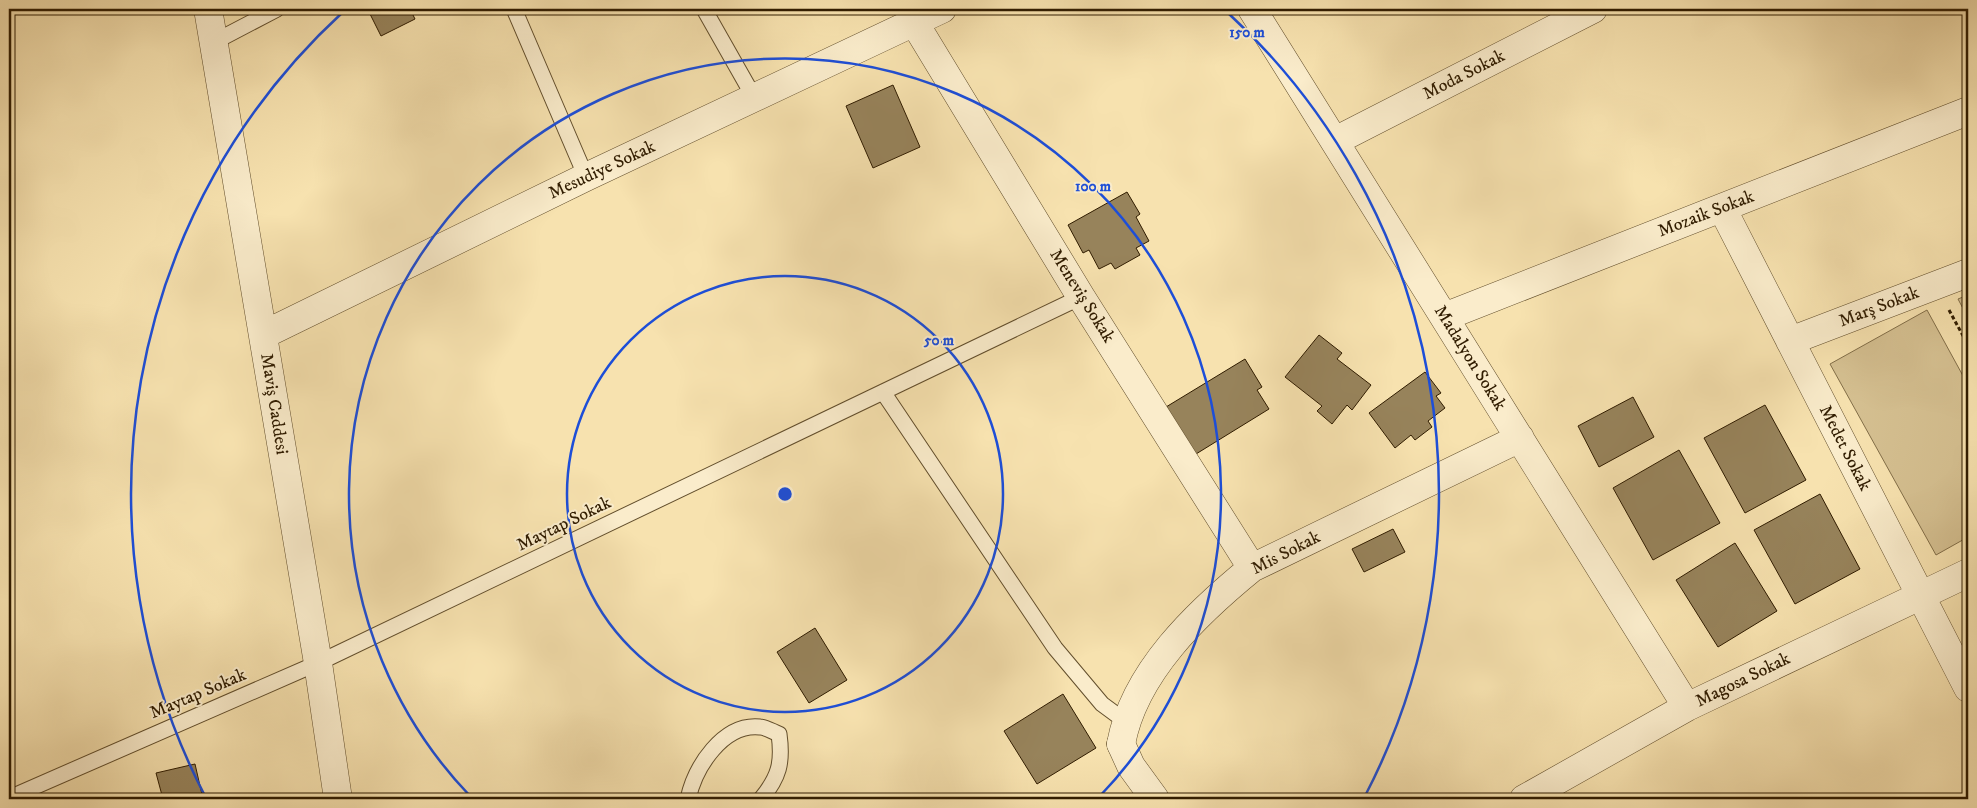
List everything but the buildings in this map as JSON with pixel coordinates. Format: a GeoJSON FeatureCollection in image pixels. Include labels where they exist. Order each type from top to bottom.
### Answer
{"type":"FeatureCollection","features":[{"type":"Feature","properties":{"kind":"street","name":"Maviş Caddesi"},"geometry":{"type":"LineString","coordinates":[[208,9],[318,663],[338,799]]}},
{"type":"Feature","properties":{"kind":"street","name":"Mesudiye Sokak"},"geometry":{"type":"LineString","coordinates":[[263,335],[586,177],[755,99],[942,9]]}},
{"type":"Feature","properties":{"kind":"street","name":"Madalyon Sokak"},"geometry":{"type":"LineString","coordinates":[[1252,9],[1687,707]]}},
{"type":"Feature","properties":{"kind":"street","name":"Moda Sokak"},"geometry":{"type":"LineString","coordinates":[[1334,141],[1593,9]]}},
{"type":"Feature","properties":{"kind":"street","name":"Meneviş Sokak"},"geometry":{"type":"LineString","coordinates":[[914,22],[1082,297],[1252,568]]}},
{"type":"Feature","properties":{"kind":"street","name":"Mozaik Sokak"},"geometry":{"type":"LineString","coordinates":[[1444,317],[1968,111]]}},
{"type":"Feature","properties":{"kind":"street","name":"Medet Sokak"},"geometry":{"type":"LineString","coordinates":[[1722,208],[1968,688]]}},
{"type":"Feature","properties":{"kind":"street","name":"Marş Sokak"},"geometry":{"type":"LineString","coordinates":[[1790,341],[1968,273]]}},
{"type":"Feature","properties":{"kind":"street","name":"Mis Sokak"},"geometry":{"type":"LineString","coordinates":[[1123,732],[1148,676],[1220,594],[1252,568],[1520,438]]}},
{"type":"Feature","properties":{"kind":"street","name":"Magosa Sokak"},"geometry":{"type":"LineString","coordinates":[[1524,799],[1687,707],[1968,573]]}},
{"type":"Feature","properties":{"kind":"street"},"geometry":{"type":"LineString","coordinates":[[1123,732],[1131,766],[1155,799]]}},
{"type":"Feature","properties":{"kind":"lane"},"geometry":{"type":"LineString","coordinates":[[214,42],[277,9]]}},
{"type":"Feature","properties":{"kind":"lane"},"geometry":{"type":"LineString","coordinates":[[514,9],[586,177]]}},
{"type":"Feature","properties":{"kind":"lane"},"geometry":{"type":"LineString","coordinates":[[704,9],[755,99]]}},
{"type":"Feature","properties":{"kind":"lane","name":"Maytap Sokak"},"geometry":{"type":"LineString","coordinates":[[9,798],[318,663],[1082,297]]}},
{"type":"Feature","properties":{"kind":"lane"},"geometry":{"type":"LineString","coordinates":[[883,392],[1055,648],[1123,732]]}},
{"type":"Feature","properties":{"kind":"lane"},"geometry":{"type":"LineString","coordinates":[[688,799],[704,761],[722,741],[740,728],[762,726],[778,734],[781,752],[778,774],[762,799]]}},
{"type":"Feature","properties":{"kind":"path"},"geometry":{"type":"LineString","coordinates":[[1947,306],[1968,345]]}},
{"type":"Feature","properties":{"kind":"shaded area"},"geometry":{"type":"Polygon","coordinates":[[[1968,295],[1968,318],[1958,299],[1968,295]]]}},
{"type":"Feature","properties":{"kind":"shaded area"},"geometry":{"type":"Polygon","coordinates":[[[1927,310],[1968,385],[1968,537],[1936,555],[1830,364],[1927,310]]]}}]}
